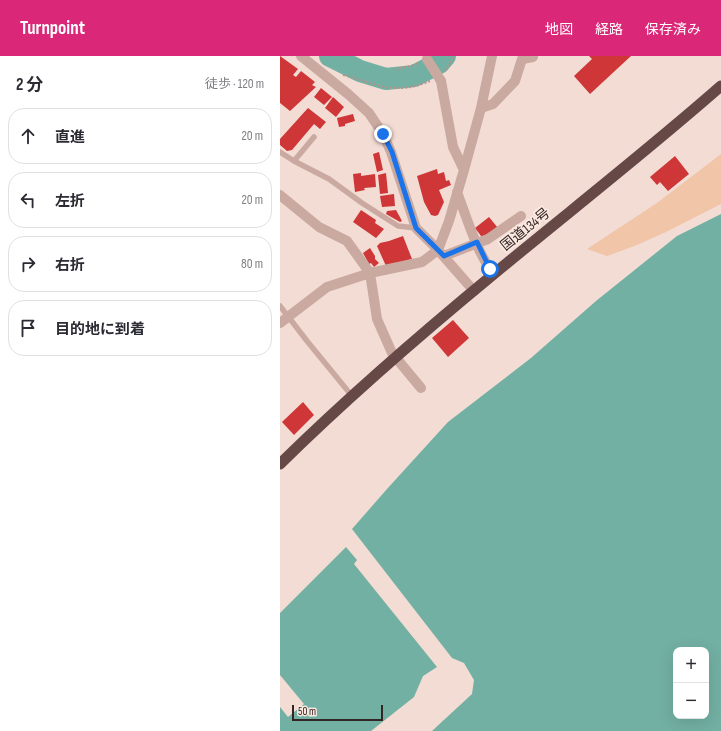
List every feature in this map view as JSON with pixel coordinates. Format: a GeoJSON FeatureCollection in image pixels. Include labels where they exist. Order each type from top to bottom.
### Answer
{"type":"FeatureCollection","features":[{"type":"Feature","properties":{"kind":"highway","name":"国道134号"},"geometry":{"type":"LineString","coordinates":[[280,464],[352,396],[494,273],[607,183],[721,86]]}},
{"type":"Feature","properties":{"kind":"street"},"geometry":{"type":"LineString","coordinates":[[301,56],[348,94],[369,114],[383,134],[392,152],[416,228],[441,253],[474,291]]}},
{"type":"Feature","properties":{"kind":"street"},"geometry":{"type":"LineString","coordinates":[[441,253],[448,221],[481,108],[492,56]]}},
{"type":"Feature","properties":{"kind":"street"},"geometry":{"type":"LineString","coordinates":[[426,58],[440,78],[453,147],[464,170]]}},
{"type":"Feature","properties":{"kind":"street"},"geometry":{"type":"LineString","coordinates":[[481,108],[493,104],[515,81],[520,58],[533,58]]}},
{"type":"Feature","properties":{"kind":"street"},"geometry":{"type":"LineString","coordinates":[[457,192],[477,242],[490,269],[494,273]]}},
{"type":"Feature","properties":{"kind":"street"},"geometry":{"type":"LineString","coordinates":[[280,195],[319,227],[347,241],[370,273],[377,319],[392,353],[421,388]]}},
{"type":"Feature","properties":{"kind":"street"},"geometry":{"type":"LineString","coordinates":[[280,322],[327,287],[370,273],[422,262],[441,253],[488,239],[521,216]]}},
{"type":"Feature","properties":{"kind":"lane"},"geometry":{"type":"LineString","coordinates":[[294,161],[314,137]]}},
{"type":"Feature","properties":{"kind":"lane"},"geometry":{"type":"LineString","coordinates":[[280,152],[329,179],[362,203],[398,226],[416,228]]}},
{"type":"Feature","properties":{"kind":"lane"},"geometry":{"type":"LineString","coordinates":[[280,306],[307,342],[352,396]]}},
{"type":"Feature","properties":{"kind":"path"},"geometry":{"type":"LineString","coordinates":[[342,75],[373,85],[392,89],[408,88],[440,78],[453,56]]}},
{"type":"Feature","properties":{"kind":"path"},"geometry":{"type":"LineString","coordinates":[[396,69],[411,66],[426,58]]}},
{"type":"Feature","properties":{"kind":"sand"},"geometry":{"type":"Polygon","coordinates":[[[721,154],[721,204],[666,232],[607,256],[587,249],[657,203],[721,154]]]}},
{"type":"Feature","properties":{"kind":"water"},"geometry":{"type":"Polygon","coordinates":[[[721,214],[721,731],[432,731],[472,694],[474,680],[464,663],[452,658],[352,529],[448,422],[531,358],[596,301],[677,236],[721,214]]]}},
{"type":"Feature","properties":{"kind":"water"},"geometry":{"type":"Polygon","coordinates":[[[346,547],[357,560],[354,564],[437,667],[423,676],[414,697],[371,731],[280,731],[280,707],[288,717],[304,704],[280,675],[280,613],[346,547]]]}},
{"type":"Feature","properties":{"kind":"building"},"geometry":{"type":"Polygon","coordinates":[[[280,56],[298,69],[293,75],[296,77],[301,71],[315,82],[312,85],[316,87],[290,111],[280,103],[280,56]]]}},
{"type":"Feature","properties":{"kind":"building"},"geometry":{"type":"Polygon","coordinates":[[[589,56],[631,56],[590,94],[574,76],[592,59],[589,56]]]}},
{"type":"Feature","properties":{"kind":"building"},"geometry":{"type":"Polygon","coordinates":[[[321,88],[332,97],[324,105],[314,97],[321,88]]]}},
{"type":"Feature","properties":{"kind":"building"},"geometry":{"type":"Polygon","coordinates":[[[333,97],[344,107],[336,117],[325,108],[333,97]]]}},
{"type":"Feature","properties":{"kind":"building"},"geometry":{"type":"Polygon","coordinates":[[[308,108],[326,122],[320,129],[314,124],[292,150],[287,151],[280,145],[280,139],[308,108]]]}},
{"type":"Feature","properties":{"kind":"building"},"geometry":{"type":"Polygon","coordinates":[[[353,114],[355,121],[339,127],[337,118],[353,114]]]}},
{"type":"Feature","properties":{"kind":"building"},"geometry":{"type":"Polygon","coordinates":[[[379,152],[383,170],[377,172],[373,154],[379,152]]]}},
{"type":"Feature","properties":{"kind":"building"},"geometry":{"type":"Polygon","coordinates":[[[675,156],[689,174],[668,191],[660,182],[657,185],[650,177],[675,156]]]}},
{"type":"Feature","properties":{"kind":"building"},"geometry":{"type":"Polygon","coordinates":[[[437,169],[438,174],[444,172],[446,181],[449,180],[451,185],[439,190],[444,202],[438,215],[435,216],[431,215],[424,202],[417,176],[437,169]]]}},
{"type":"Feature","properties":{"kind":"building"},"geometry":{"type":"Polygon","coordinates":[[[361,173],[361,176],[375,174],[376,187],[364,188],[365,190],[355,192],[353,174],[361,173]]]}},
{"type":"Feature","properties":{"kind":"building"},"geometry":{"type":"Polygon","coordinates":[[[386,173],[388,193],[380,194],[378,175],[386,173]]]}},
{"type":"Feature","properties":{"kind":"building"},"geometry":{"type":"Polygon","coordinates":[[[394,194],[395,206],[382,207],[380,196],[394,194]]]}},
{"type":"Feature","properties":{"kind":"building"},"geometry":{"type":"Polygon","coordinates":[[[361,210],[376,220],[375,223],[384,229],[376,238],[353,222],[361,210]]]}},
{"type":"Feature","properties":{"kind":"building"},"geometry":{"type":"Polygon","coordinates":[[[396,210],[402,221],[400,222],[386,214],[387,211],[396,210]]]}},
{"type":"Feature","properties":{"kind":"building"},"geometry":{"type":"Polygon","coordinates":[[[489,217],[498,228],[486,237],[481,236],[475,228],[489,217]]]}},
{"type":"Feature","properties":{"kind":"building"},"geometry":{"type":"Polygon","coordinates":[[[403,236],[412,259],[386,266],[377,246],[380,243],[403,236]]]}},
{"type":"Feature","properties":{"kind":"building"},"geometry":{"type":"Polygon","coordinates":[[[370,248],[375,256],[375,259],[379,263],[374,267],[371,263],[369,264],[363,253],[370,248]]]}},
{"type":"Feature","properties":{"kind":"building"},"geometry":{"type":"Polygon","coordinates":[[[453,320],[469,338],[448,357],[432,338],[453,320]]]}},
{"type":"Feature","properties":{"kind":"building"},"geometry":{"type":"Polygon","coordinates":[[[303,402],[314,415],[294,435],[282,422],[303,402]]]}},
{"type":"Feature","properties":{"kind":"waterway"},"geometry":{"type":"LineString","coordinates":[[330,56],[360,71],[386,79],[414,76],[439,63],[445,56]]}},
{"type":"Feature","properties":{"kind":"route"},"geometry":{"type":"LineString","coordinates":[[383,134],[392,152],[416,228],[444,256],[477,242],[490,269]]}}]}
